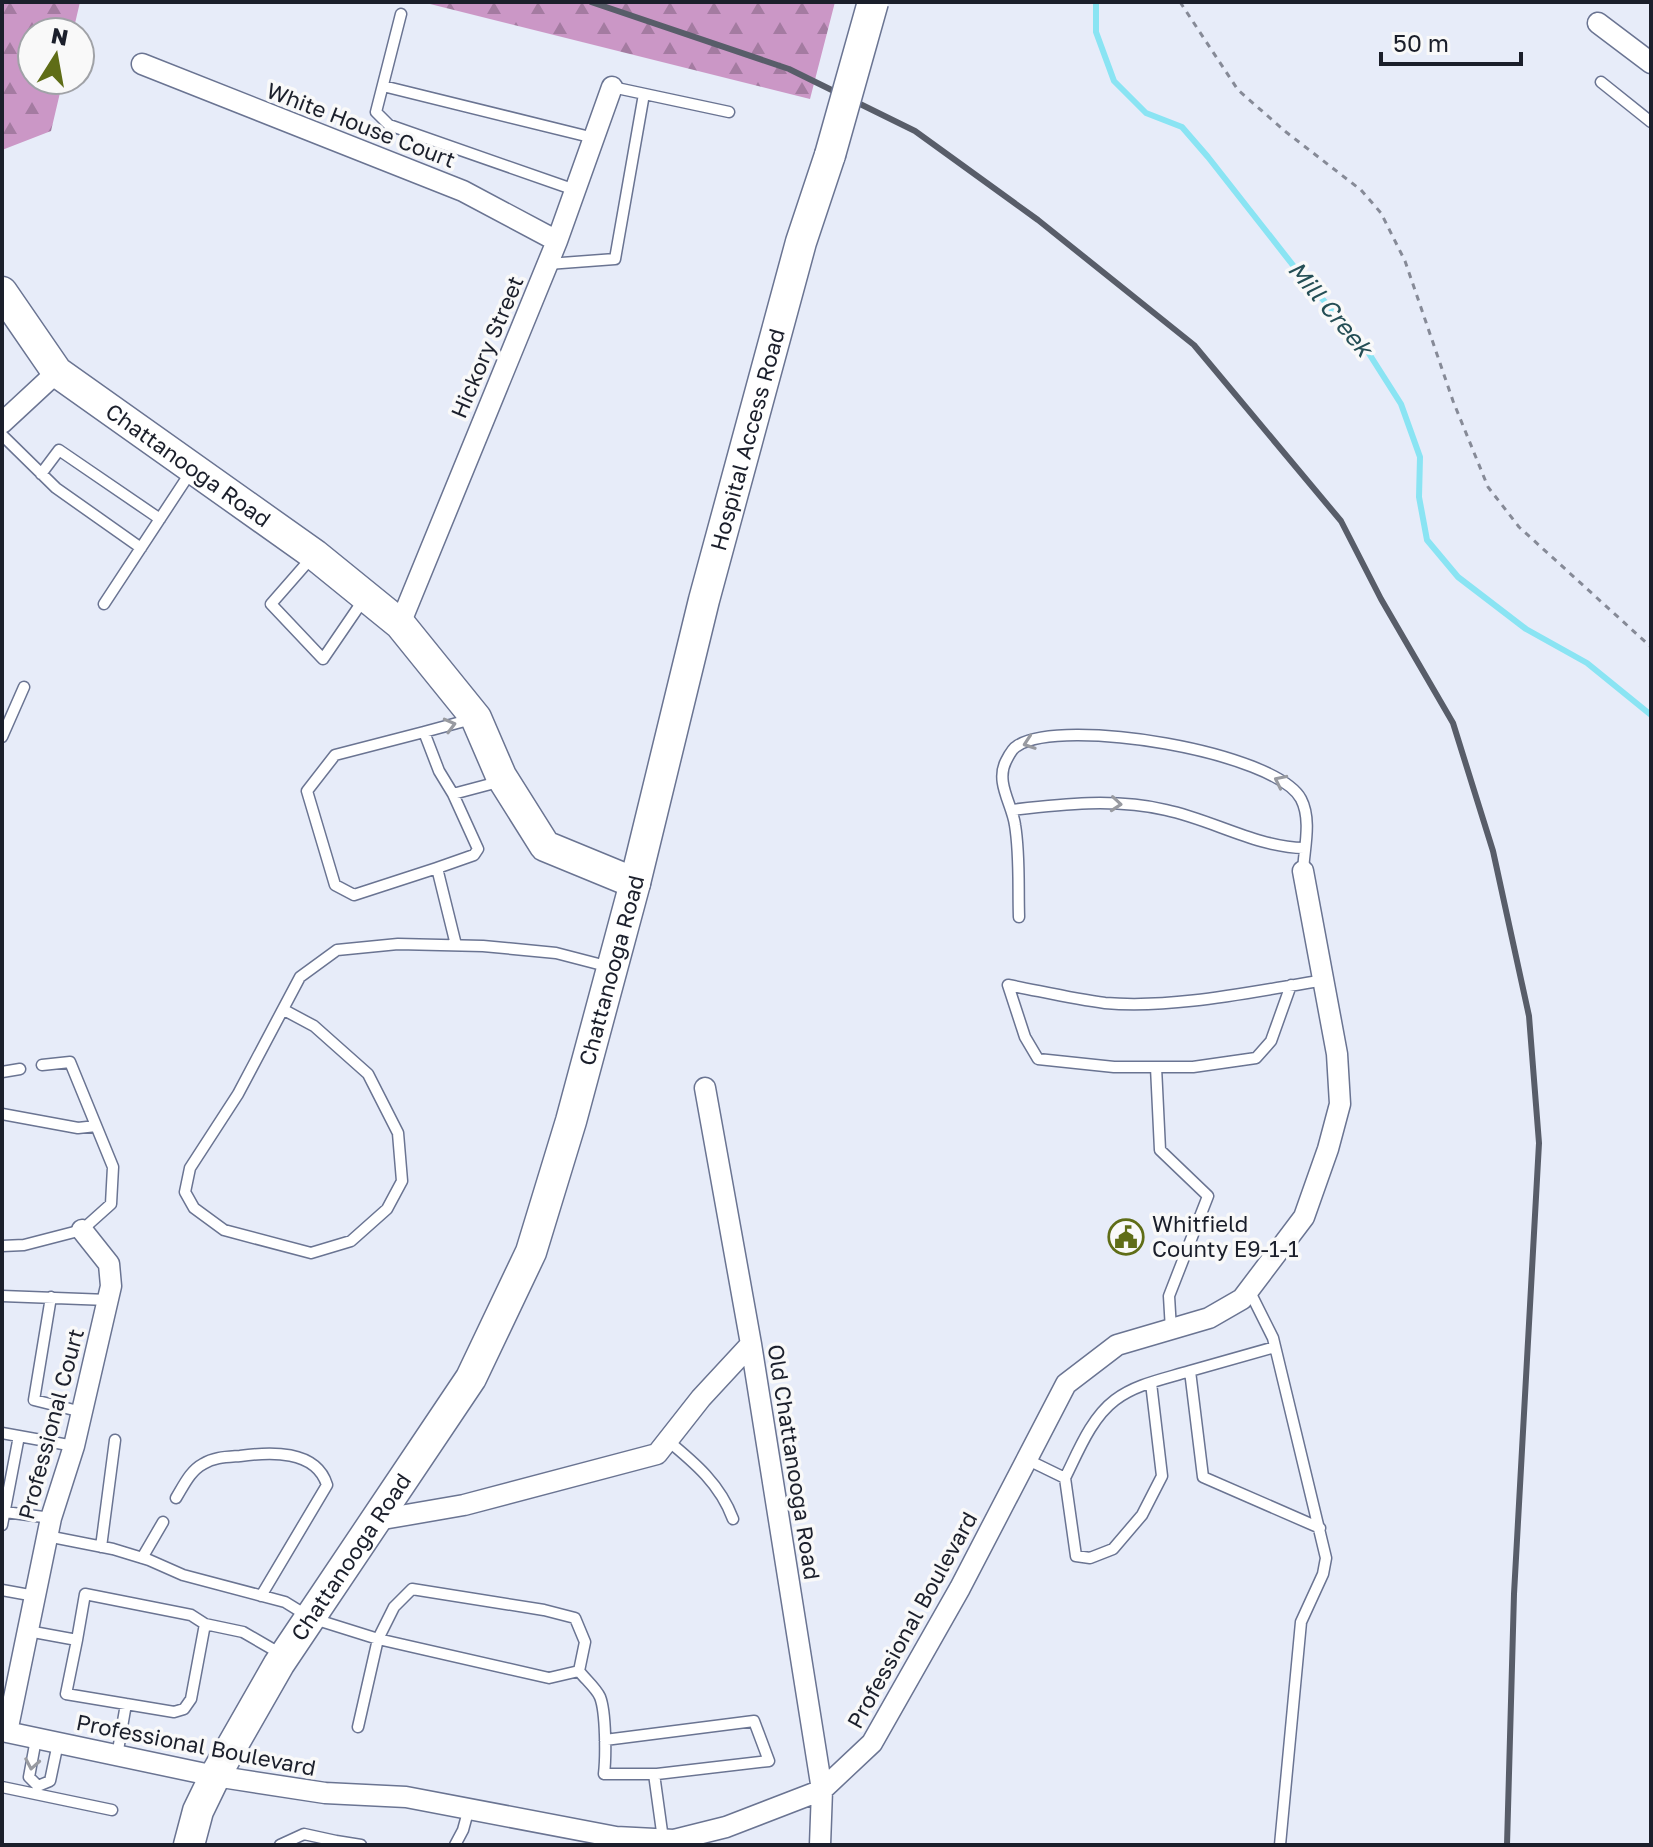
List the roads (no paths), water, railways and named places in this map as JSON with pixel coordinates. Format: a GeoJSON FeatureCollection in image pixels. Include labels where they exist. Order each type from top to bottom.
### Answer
{"type":"FeatureCollection","features":[{"type":"Feature","properties":{"kind":"main road","name":"Hospital Access Road"},"geometry":{"type":"LineString","coordinates":[[635,883],[704,600],[801,242],[830,155],[873,2]]}},
{"type":"Feature","properties":{"kind":"main road","name":"Chattanooga Road"},"geometry":{"type":"LineString","coordinates":[[2,292],[57,372],[315,555],[400,624],[476,718],[504,780],[545,846],[635,883],[571,1121],[531,1252],[471,1378],[285,1656],[215,1776],[198,1811],[189,1845]]}},
{"type":"Feature","properties":{"kind":"street"},"geometry":{"type":"LineString","coordinates":[[1598,23],[1647,54]]}},
{"type":"Feature","properties":{"kind":"street","name":"White House Court"},"geometry":{"type":"LineString","coordinates":[[142,64],[463,191],[557,241]]}},
{"type":"Feature","properties":{"kind":"street","name":"Hickory Street"},"geometry":{"type":"LineString","coordinates":[[400,624],[557,241],[612,87]]}},
{"type":"Feature","properties":{"kind":"street"},"geometry":{"type":"LineString","coordinates":[[2,423],[57,372]]}},
{"type":"Feature","properties":{"kind":"street","name":"Professional Boulevard"},"geometry":{"type":"LineString","coordinates":[[5,1732],[215,1776],[325,1793],[406,1797],[616,1837],[674,1840],[726,1827],[822,1790],[872,1743],[960,1588],[1066,1384],[1117,1345],[1209,1318],[1242,1299],[1304,1217],[1340,1104],[1337,1054],[1303,871]]}},
{"type":"Feature","properties":{"kind":"street","name":"Old Chattanooga Road"},"geometry":{"type":"LineString","coordinates":[[705,1088],[751,1344],[822,1790],[820,1845]]}},
{"type":"Feature","properties":{"kind":"street","name":"Professional Court"},"geometry":{"type":"LineString","coordinates":[[5,1732],[49,1527],[74,1446],[111,1286],[109,1264],[82,1230]]}},
{"type":"Feature","properties":{"kind":"street"},"geometry":{"type":"LineString","coordinates":[[377,1520],[464,1505],[657,1454],[751,1344]]}},
{"type":"Feature","properties":{"kind":"lane"},"geometry":{"type":"LineString","coordinates":[[401,14],[376,112],[389,125],[575,190]]}},
{"type":"Feature","properties":{"kind":"lane"},"geometry":{"type":"LineString","coordinates":[[1601,82],[1651,122]]}},
{"type":"Feature","properties":{"kind":"lane"},"geometry":{"type":"LineString","coordinates":[[383,86],[594,138]]}},
{"type":"Feature","properties":{"kind":"lane"},"geometry":{"type":"LineString","coordinates":[[612,87],[729,112]]}},
{"type":"Feature","properties":{"kind":"lane"},"geometry":{"type":"LineString","coordinates":[[547,264],[615,259],[644,94]]}},
{"type":"Feature","properties":{"kind":"lane"},"geometry":{"type":"LineString","coordinates":[[2,435],[56,488],[141,548]]}},
{"type":"Feature","properties":{"kind":"lane"},"geometry":{"type":"LineString","coordinates":[[41,474],[59,450],[160,519]]}},
{"type":"Feature","properties":{"kind":"lane"},"geometry":{"type":"LineString","coordinates":[[104,604],[193,469]]}},
{"type":"Feature","properties":{"kind":"lane"},"geometry":{"type":"LineString","coordinates":[[315,555],[271,604],[323,659],[366,596]]}},
{"type":"Feature","properties":{"kind":"lane"},"geometry":{"type":"LineString","coordinates":[[2,737],[24,687]]}},
{"type":"Feature","properties":{"kind":"lane"},"geometry":{"type":"LineString","coordinates":[[424,732],[439,771],[478,849],[474,855],[354,895],[335,885],[307,791],[335,755],[476,718]]}},
{"type":"Feature","properties":{"kind":"lane"},"geometry":{"type":"LineString","coordinates":[[1019,917],[1015,825],[1002,782],[1005,763],[1016,746],[1048,736],[1119,736],[1178,744],[1245,765],[1291,786],[1302,801],[1307,834],[1303,871]]}},
{"type":"Feature","properties":{"kind":"lane"},"geometry":{"type":"LineString","coordinates":[[453,794],[504,780]]}},
{"type":"Feature","properties":{"kind":"lane"},"geometry":{"type":"LineString","coordinates":[[1011,810],[1060,804],[1107,803],[1165,809],[1274,846],[1304,848]]}},
{"type":"Feature","properties":{"kind":"lane"},"geometry":{"type":"LineString","coordinates":[[437,868],[456,945]]}},
{"type":"Feature","properties":{"kind":"lane"},"geometry":{"type":"LineString","coordinates":[[284,1010],[314,1026],[368,1074],[398,1133],[402,1181],[387,1209],[351,1241],[311,1253],[224,1230],[194,1208],[185,1192],[190,1168],[238,1094],[300,977],[337,950],[398,944],[556,953],[612,968]]}},
{"type":"Feature","properties":{"kind":"lane"},"geometry":{"type":"LineString","coordinates":[[1291,985],[1271,1041],[1256,1058],[1193,1067],[1114,1067],[1038,1059],[1025,1037],[1008,985],[1106,1003],[1166,1002],[1325,980]]}},
{"type":"Feature","properties":{"kind":"lane"},"geometry":{"type":"LineString","coordinates":[[2,1246],[24,1245],[82,1230],[111,1204],[113,1167],[70,1062],[42,1065]]}},
{"type":"Feature","properties":{"kind":"lane"},"geometry":{"type":"LineString","coordinates":[[1156,1067],[1160,1150],[1208,1196],[1169,1296],[1171,1331]]}},
{"type":"Feature","properties":{"kind":"lane"},"geometry":{"type":"LineString","coordinates":[[2,1072],[20,1069]]}},
{"type":"Feature","properties":{"kind":"lane"},"geometry":{"type":"LineString","coordinates":[[2,1114],[78,1128],[96,1126]]}},
{"type":"Feature","properties":{"kind":"lane"},"geometry":{"type":"LineString","coordinates":[[1249,1290],[1275,1347],[1326,1558],[1323,1574],[1301,1622],[1280,1845]]}},
{"type":"Feature","properties":{"kind":"lane"},"geometry":{"type":"LineString","coordinates":[[2,1296],[108,1300]]}},
{"type":"Feature","properties":{"kind":"lane"},"geometry":{"type":"LineString","coordinates":[[51,1297],[34,1400],[82,1412]]}},
{"type":"Feature","properties":{"kind":"lane"},"geometry":{"type":"LineString","coordinates":[[1151,1383],[1162,1476],[1142,1515],[1113,1549],[1090,1558],[1076,1556],[1065,1478],[1092,1426],[1113,1401],[1151,1383],[1275,1347]]}},
{"type":"Feature","properties":{"kind":"lane"},"geometry":{"type":"LineString","coordinates":[[1190,1371],[1203,1477],[1320,1528]]}},
{"type":"Feature","properties":{"kind":"lane"},"geometry":{"type":"LineString","coordinates":[[2,1433],[74,1446]]}},
{"type":"Feature","properties":{"kind":"lane"},"geometry":{"type":"LineString","coordinates":[[2,1525],[19,1436]]}},
{"type":"Feature","properties":{"kind":"lane"},"geometry":{"type":"LineString","coordinates":[[101,1547],[115,1440]]}},
{"type":"Feature","properties":{"kind":"lane"},"geometry":{"type":"LineString","coordinates":[[667,1440],[701,1468],[725,1499],[733,1519]]}},
{"type":"Feature","properties":{"kind":"lane"},"geometry":{"type":"LineString","coordinates":[[176,1498],[191,1473],[215,1459],[269,1452],[301,1458],[323,1474],[327,1485],[261,1596]]}},
{"type":"Feature","properties":{"kind":"lane"},"geometry":{"type":"LineString","coordinates":[[1028,1460],[1065,1478]]}},
{"type":"Feature","properties":{"kind":"lane"},"geometry":{"type":"LineString","coordinates":[[5,1512],[183,1575],[285,1602],[311,1618],[378,1639],[549,1678],[579,1671]]}},
{"type":"Feature","properties":{"kind":"lane"},"geometry":{"type":"LineString","coordinates":[[142,1558],[163,1522]]}},
{"type":"Feature","properties":{"kind":"lane"},"geometry":{"type":"LineString","coordinates":[[358,1727],[378,1639],[394,1607],[412,1589],[544,1610],[575,1618],[585,1642],[579,1671]]}},
{"type":"Feature","properties":{"kind":"lane"},"geometry":{"type":"LineString","coordinates":[[2,1590],[35,1596]]}},
{"type":"Feature","properties":{"kind":"lane"},"geometry":{"type":"LineString","coordinates":[[205,1624],[191,1699],[184,1709],[174,1712],[66,1694],[85,1594],[191,1615],[205,1624],[243,1632],[285,1656]]}},
{"type":"Feature","properties":{"kind":"lane"},"geometry":{"type":"LineString","coordinates":[[28,1631],[77,1640]]}},
{"type":"Feature","properties":{"kind":"lane"},"geometry":{"type":"LineString","coordinates":[[579,1671],[600,1696],[605,1740],[604,1774],[654,1774],[769,1761],[754,1721],[605,1740]]}},
{"type":"Feature","properties":{"kind":"lane"},"geometry":{"type":"LineString","coordinates":[[117,1756],[126,1704]]}},
{"type":"Feature","properties":{"kind":"lane"},"geometry":{"type":"LineString","coordinates":[[36,1739],[29,1777],[38,1790]]}},
{"type":"Feature","properties":{"kind":"lane"},"geometry":{"type":"LineString","coordinates":[[38,1790],[50,1781],[58,1743]]}},
{"type":"Feature","properties":{"kind":"lane"},"geometry":{"type":"LineString","coordinates":[[654,1774],[663,1839]]}},
{"type":"Feature","properties":{"kind":"lane"},"geometry":{"type":"LineString","coordinates":[[2,1787],[38,1790],[112,1810]]}},
{"type":"Feature","properties":{"kind":"lane"},"geometry":{"type":"LineString","coordinates":[[455,1845],[469,1808]]}},
{"type":"Feature","properties":{"kind":"lane"},"geometry":{"type":"LineString","coordinates":[[280,1845],[304,1834],[336,1843],[361,1845]]}},
{"type":"Feature","properties":{"kind":"waterway","name":"Mill Creek"},"geometry":{"type":"LineString","coordinates":[[1096,2],[1096,32],[1114,81],[1146,113],[1182,127],[1303,278],[1361,341],[1401,404],[1420,457],[1419,497],[1427,540],[1458,577],[1526,629],[1587,663],[1651,715]]}},
{"type":"Feature","properties":{"kind":"railway"},"geometry":{"type":"LineString","coordinates":[[591,2],[789,69],[915,131],[1038,220],[1194,345],[1341,521],[1381,599],[1453,723],[1493,851],[1529,1016],[1539,1143],[1514,1594],[1507,1845]]}},
{"type":"Feature","properties":{"kind":"place","name":"Whitfield County E9-1-1"},"geometry":{"type":"Point","coordinates":[1126,1237]}}]}
